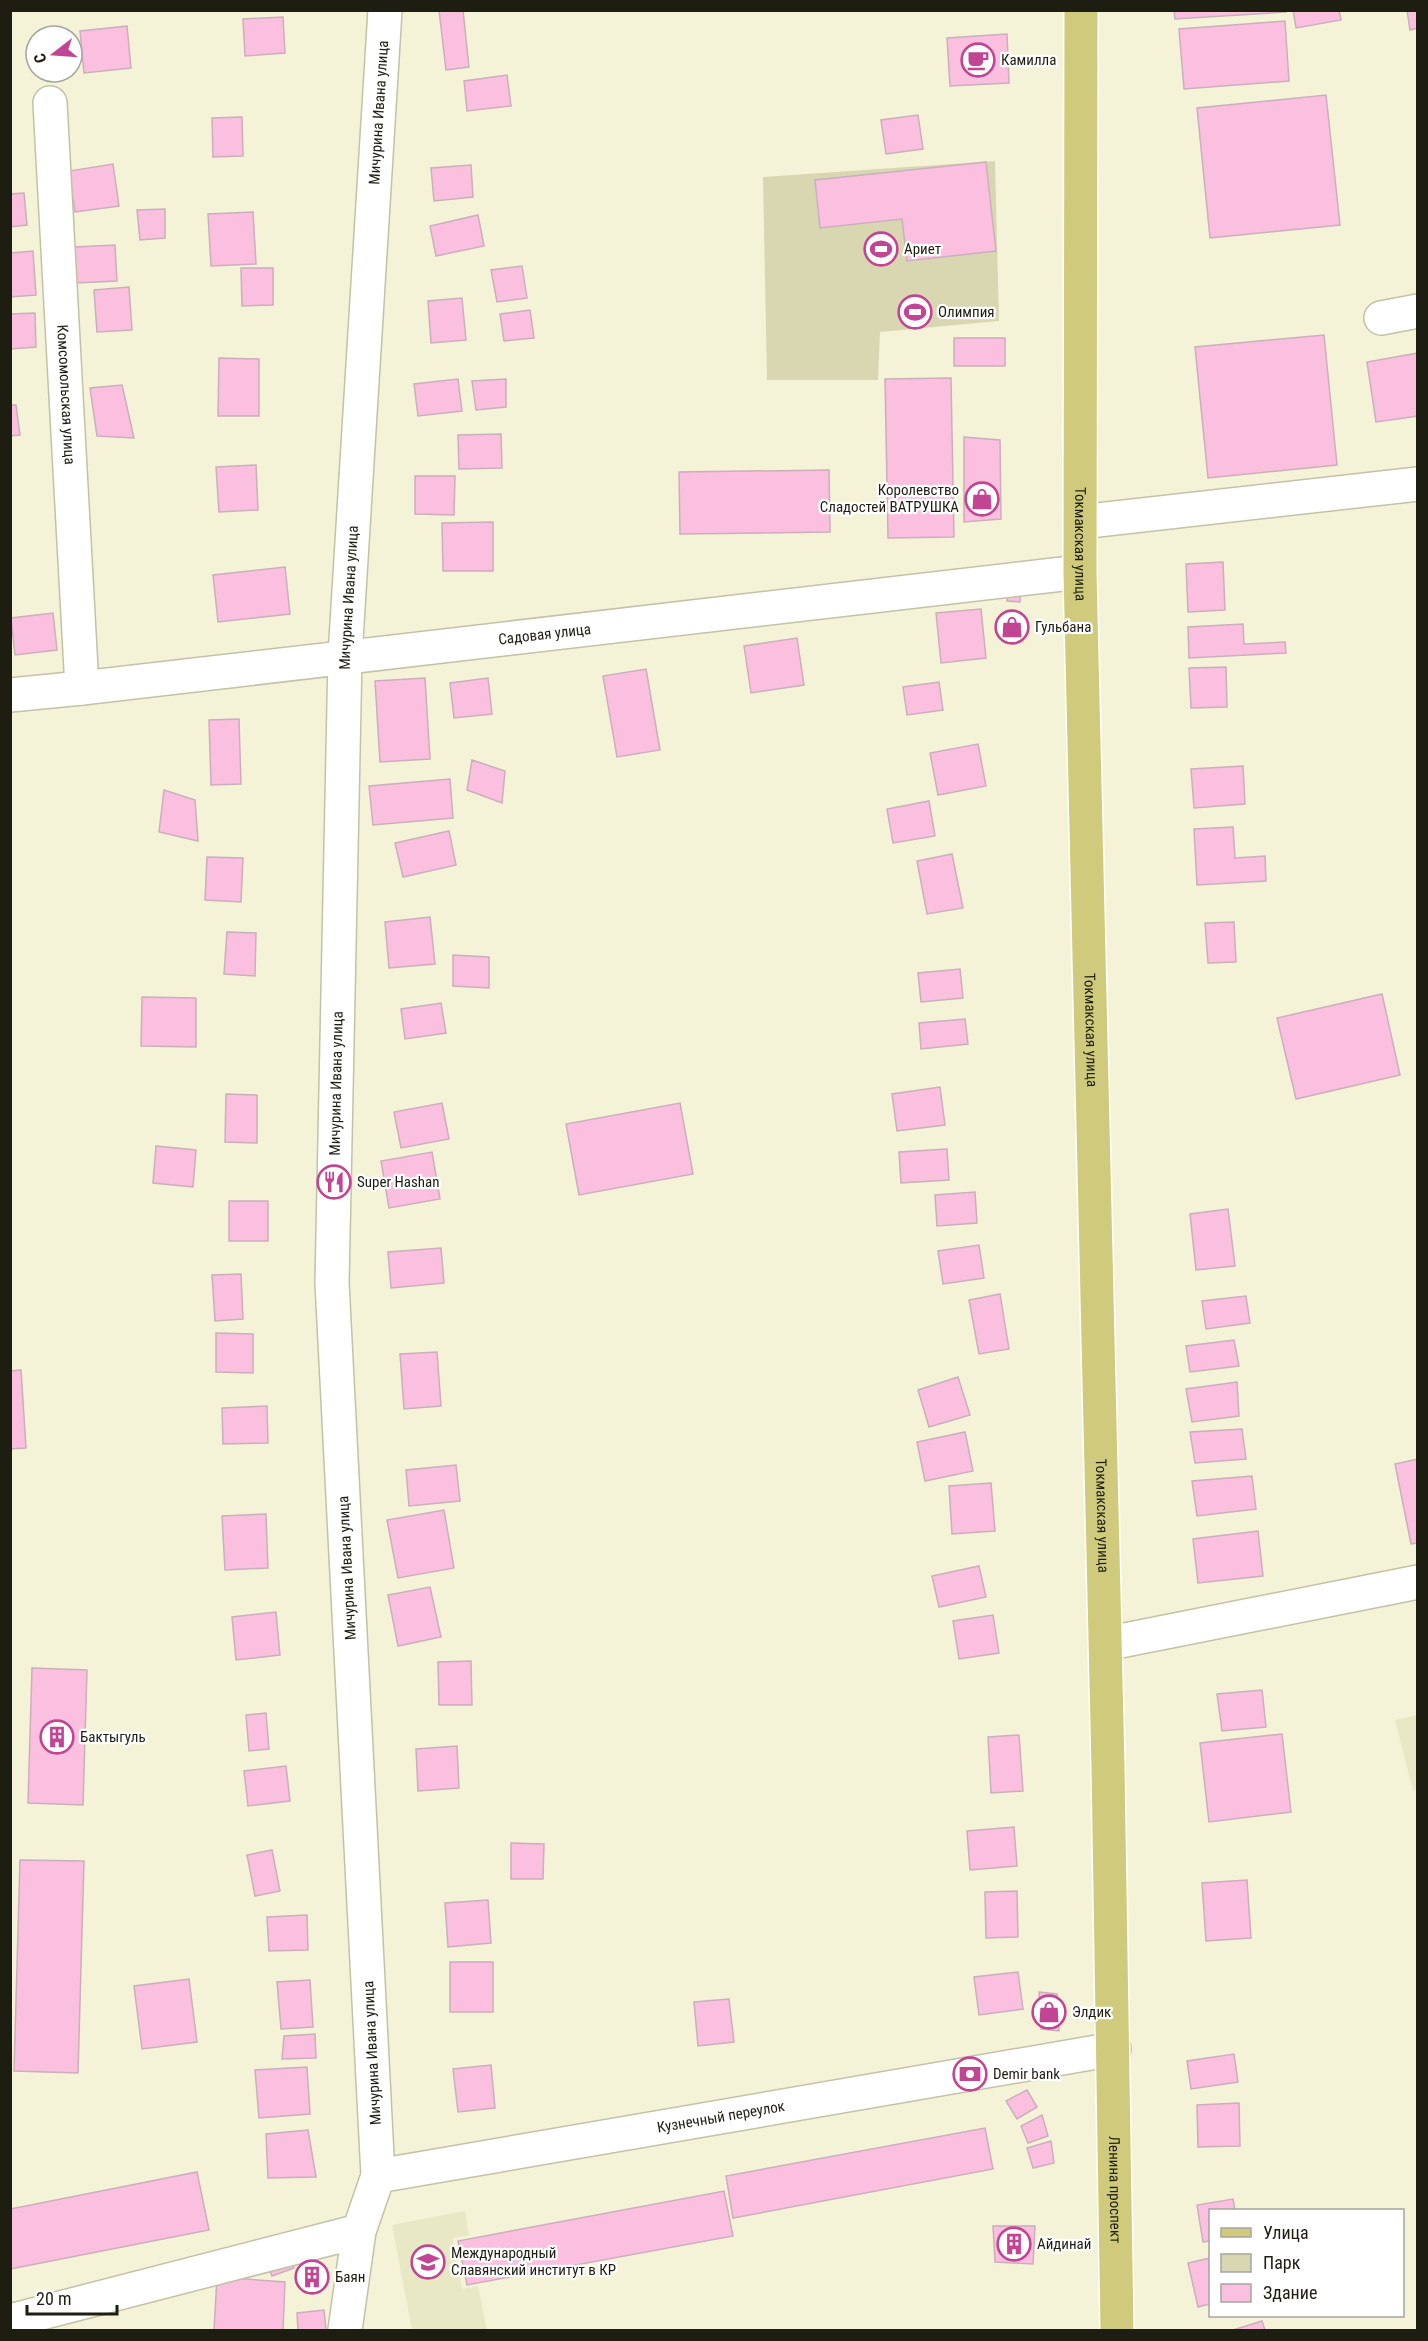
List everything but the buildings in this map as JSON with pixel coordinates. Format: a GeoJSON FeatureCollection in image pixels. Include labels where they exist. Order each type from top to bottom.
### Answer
{"type":"FeatureCollection","features":[{"type":"Feature","properties":{"kind":"main road","name":"Токмакская улица"},"geometry":{"type":"LineString","coordinates":[[1081,10],[1080,572],[1114,2049]]}},
{"type":"Feature","properties":{"kind":"main road","name":"Ленина проспект"},"geometry":{"type":"LineString","coordinates":[[1114,2049],[1117,2331]]}},
{"type":"Feature","properties":{"kind":"street","name":"Мичурина Ивана улица"},"geometry":{"type":"LineString","coordinates":[[345,2331],[359,2231],[378,2176],[332,1283],[345,656],[385,10]]}},
{"type":"Feature","properties":{"kind":"street","name":"Комсомольская улица"},"geometry":{"type":"LineString","coordinates":[[50,102],[82,688]]}},
{"type":"Feature","properties":{"kind":"street"},"geometry":{"type":"LineString","coordinates":[[1381,318],[1418,311]]}},
{"type":"Feature","properties":{"kind":"street"},"geometry":{"type":"LineString","coordinates":[[1080,522],[1418,484]]}},
{"type":"Feature","properties":{"kind":"street","name":"Садовая улица"},"geometry":{"type":"LineString","coordinates":[[10,694],[82,688],[1080,572]]}},
{"type":"Feature","properties":{"kind":"street"},"geometry":{"type":"LineString","coordinates":[[1105,1644],[1418,1582]]}},
{"type":"Feature","properties":{"kind":"street","name":"Кузнечный переулок"},"geometry":{"type":"LineString","coordinates":[[378,2176],[1114,2049]]}},
{"type":"Feature","properties":{"kind":"street"},"geometry":{"type":"LineString","coordinates":[[10,2321],[359,2231]]}},
{"type":"Feature","properties":{"kind":"shaded area"},"geometry":{"type":"Polygon","coordinates":[[[1417,1715],[1417,1789],[1413,1791],[1395,1720],[1417,1715]]]}},
{"type":"Feature","properties":{"kind":"shaded area","name":"Международный Славянский институт в КР"},"geometry":{"type":"Polygon","coordinates":[[[465,2211],[469,2235],[453,2238],[462,2289],[478,2286],[487,2330],[412,2330],[392,2225],[465,2211]]]}},
{"type":"Feature","properties":{"kind":"green space","name":"Ариет"},"geometry":{"type":"Polygon","coordinates":[[[995,161],[999,321],[880,332],[878,380],[767,380],[763,177],[995,161]]]}},
{"type":"Feature","properties":{"kind":"place","name":"Камилла"},"geometry":{"type":"Point","coordinates":[978,60]}},
{"type":"Feature","properties":{"kind":"place","name":"Ариет"},"geometry":{"type":"Point","coordinates":[881,249]}},
{"type":"Feature","properties":{"kind":"place","name":"Олимпия"},"geometry":{"type":"Point","coordinates":[915,312]}},
{"type":"Feature","properties":{"kind":"place","name":"Королевство Сладостей ВАТРУШКА"},"geometry":{"type":"Point","coordinates":[982,499]}},
{"type":"Feature","properties":{"kind":"place","name":"Гульбана"},"geometry":{"type":"Point","coordinates":[1012,627]}},
{"type":"Feature","properties":{"kind":"place","name":"Super Hashan"},"geometry":{"type":"Point","coordinates":[334,1182]}},
{"type":"Feature","properties":{"kind":"place","name":"Бактыгуль"},"geometry":{"type":"Point","coordinates":[57,1737]}},
{"type":"Feature","properties":{"kind":"place","name":"Элдик"},"geometry":{"type":"Point","coordinates":[1049,2012]}},
{"type":"Feature","properties":{"kind":"place","name":"Demir bank"},"geometry":{"type":"Point","coordinates":[970,2074]}},
{"type":"Feature","properties":{"kind":"place","name":"Айдинай"},"geometry":{"type":"Point","coordinates":[1014,2244]}},
{"type":"Feature","properties":{"kind":"place","name":"Международный Славянский институт в КР"},"geometry":{"type":"Point","coordinates":[428,2262]}},
{"type":"Feature","properties":{"kind":"place","name":"Баян"},"geometry":{"type":"Point","coordinates":[312,2277]}}]}
